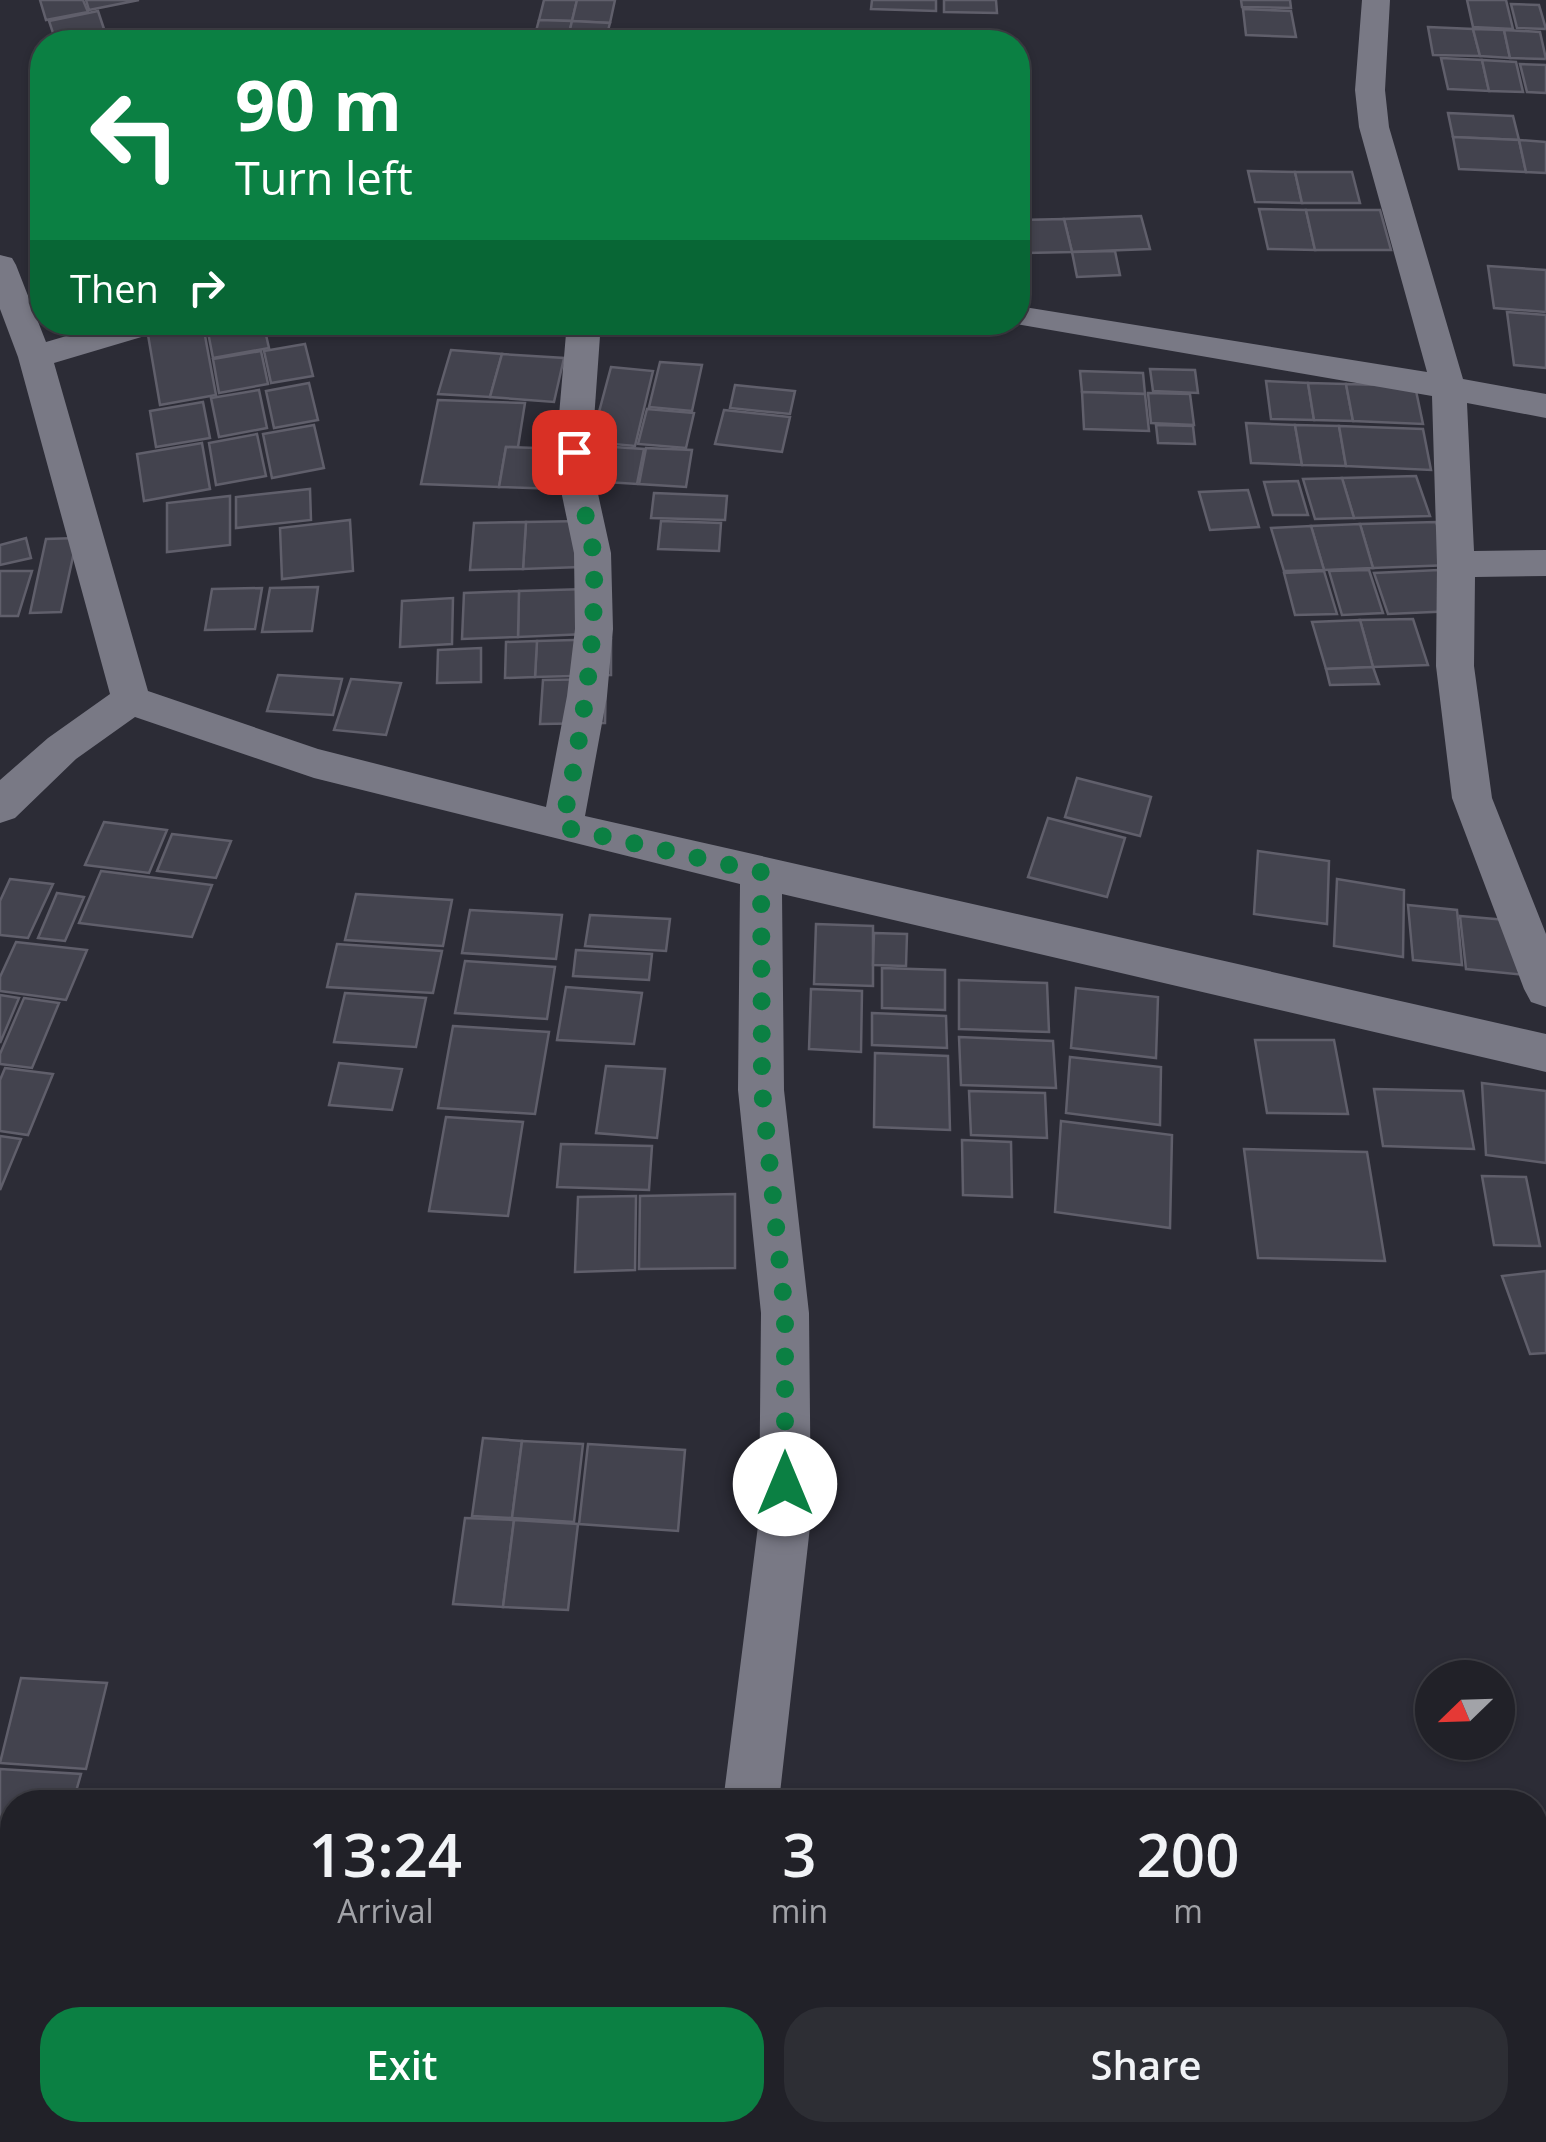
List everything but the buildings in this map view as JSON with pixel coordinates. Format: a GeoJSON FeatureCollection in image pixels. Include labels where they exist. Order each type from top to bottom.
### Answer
{"type":"FeatureCollection","features":[{"type":"Feature","properties":{"kind":"street"},"geometry":{"type":"LineString","coordinates":[[1376,0],[1370,90],[1374,127],[1410,240],[1449,390],[1456,564],[1455,666],[1472,798],[1546,989]]}},
{"type":"Feature","properties":{"kind":"street"},"geometry":{"type":"LineString","coordinates":[[0,265],[6,301],[35,357],[132,700]]}},
{"type":"Feature","properties":{"kind":"street"},"geometry":{"type":"LineString","coordinates":[[1030,319],[1316,363],[1546,406]]}},
{"type":"Feature","properties":{"kind":"street"},"geometry":{"type":"LineString","coordinates":[[35,357],[109,335]]}},
{"type":"Feature","properties":{"kind":"street"},"geometry":{"type":"LineString","coordinates":[[562,827],[582,729],[592,640],[594,562],[575,481],[574,422],[583,335]]}},
{"type":"Feature","properties":{"kind":"street"},"geometry":{"type":"LineString","coordinates":[[1456,564],[1546,564]]}},
{"type":"Feature","properties":{"kind":"street"},"geometry":{"type":"LineString","coordinates":[[132,700],[314,764],[562,827],[1546,1053]]}},
{"type":"Feature","properties":{"kind":"street"},"geometry":{"type":"LineString","coordinates":[[0,807],[29,774],[67,743],[132,700]]}},
{"type":"Feature","properties":{"kind":"street"},"geometry":{"type":"LineString","coordinates":[[751,1790],[785,1518],[785,1313],[762,1090],[761,872]]}},
{"type":"Feature","properties":{"kind":"route"},"geometry":{"type":"LineString","coordinates":[[574,452],[575,481],[594,562],[592,640],[582,729],[562,827],[761,872],[762,1090],[785,1313],[785,1484]]}}]}
